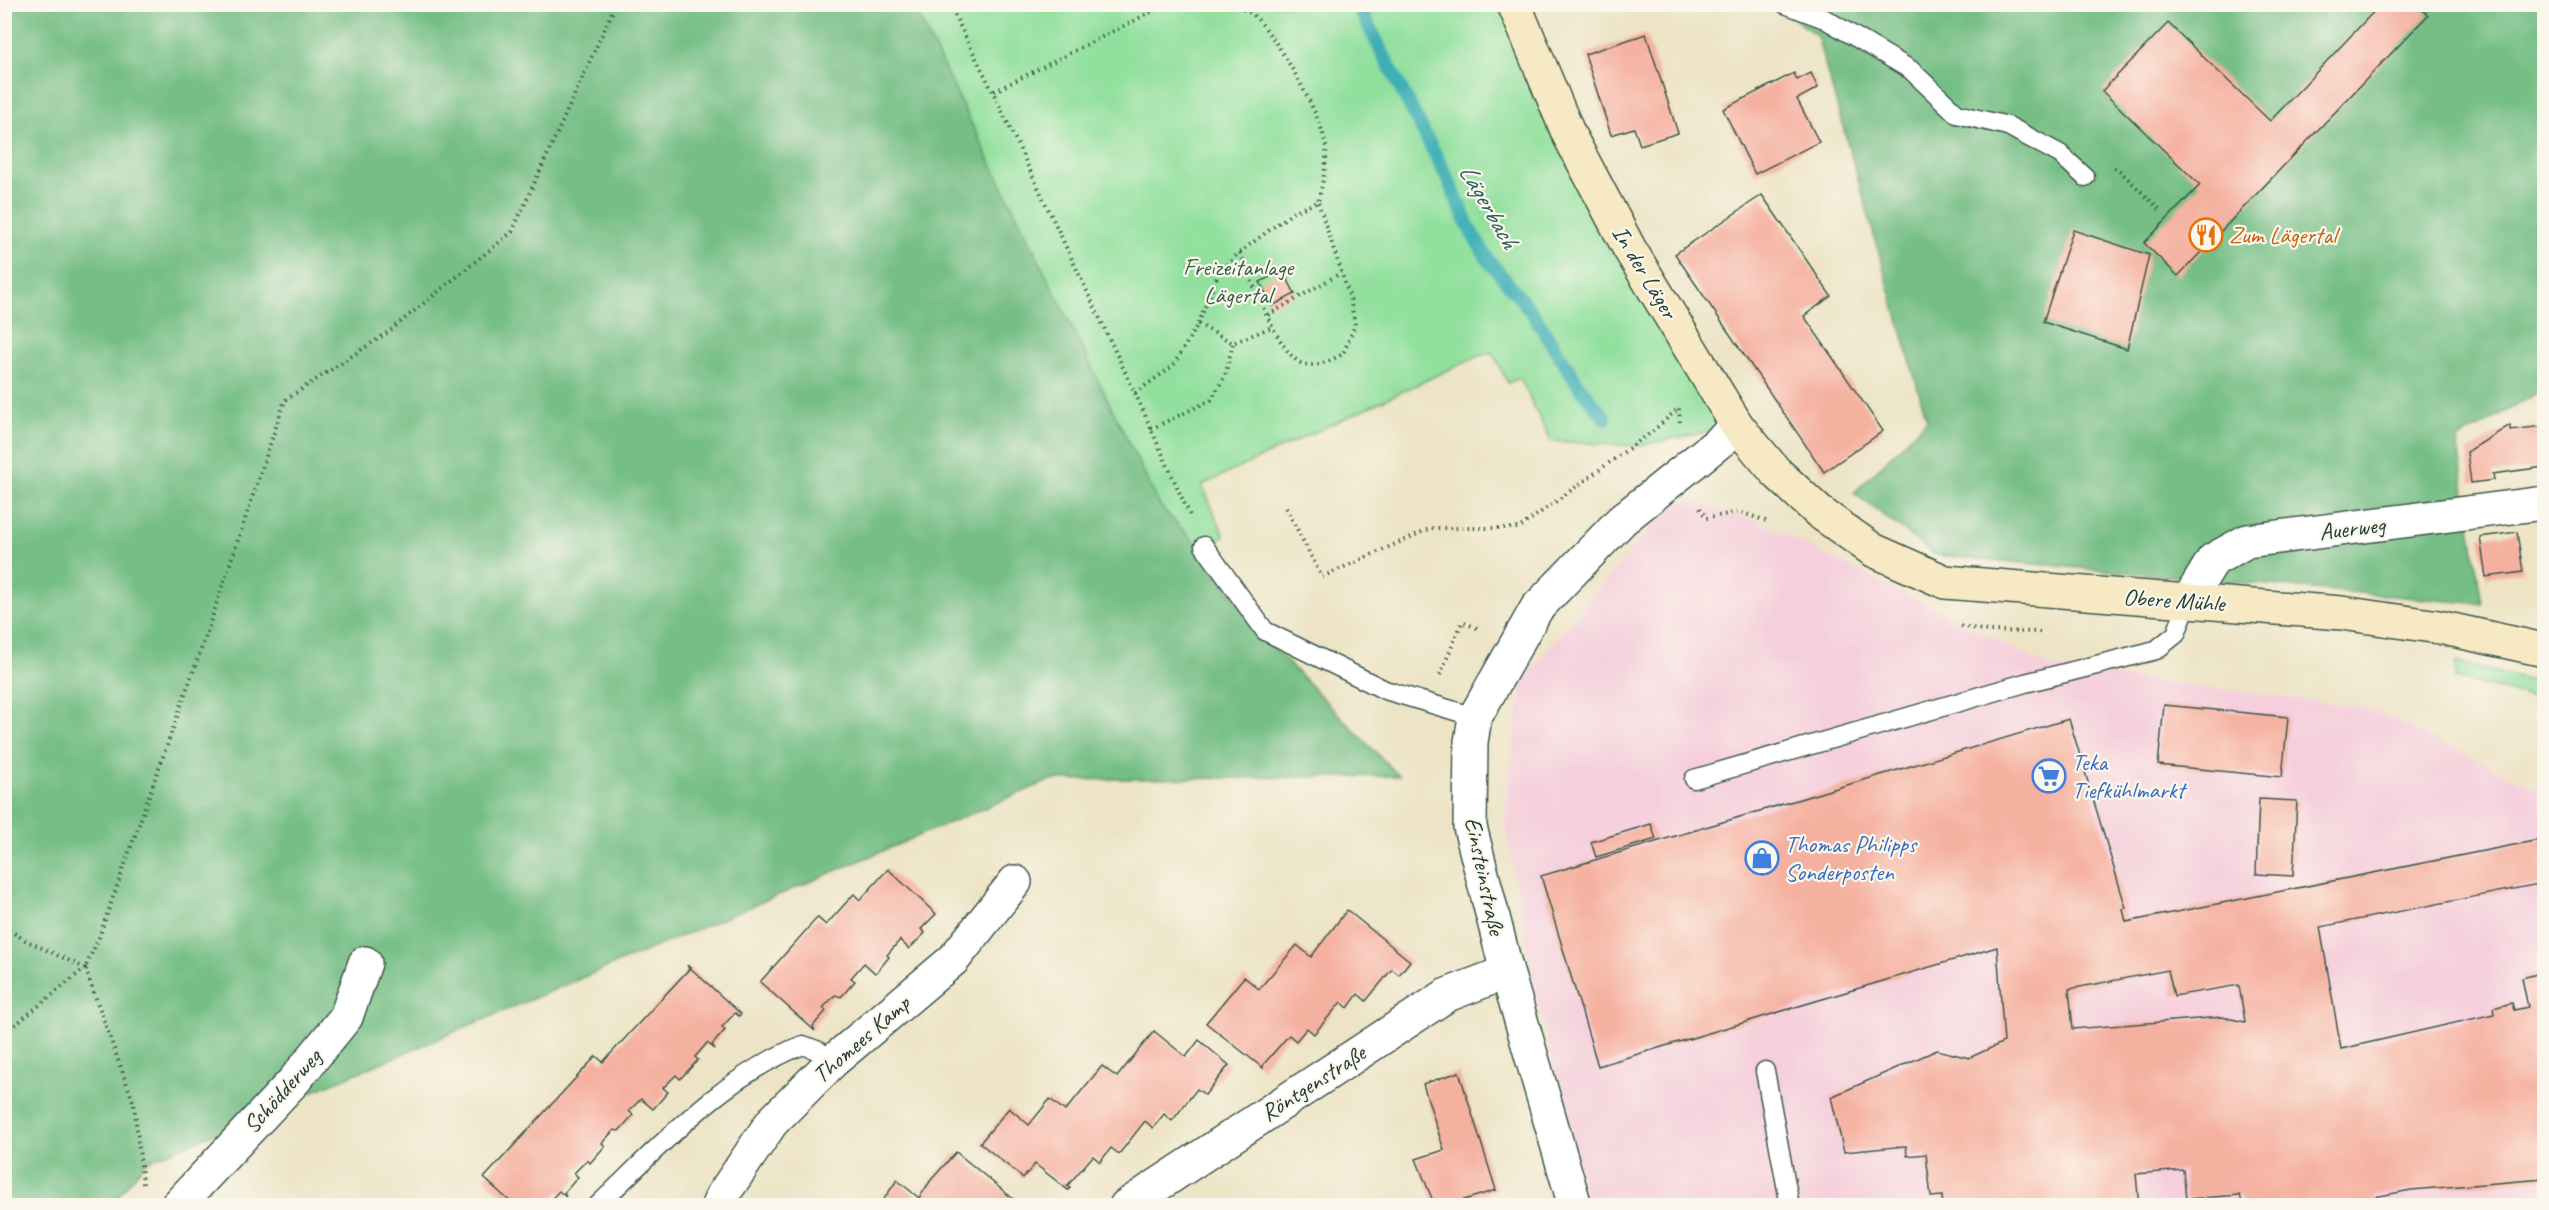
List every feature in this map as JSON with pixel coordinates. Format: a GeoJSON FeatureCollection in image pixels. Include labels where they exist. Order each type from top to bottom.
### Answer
{"type":"FeatureCollection","features":[{"type":"Feature","properties":{"kind":"main road","name":"In der Läger"},"geometry":{"type":"LineString","coordinates":[[1514,4],[1569,135],[1629,248],[1738,427],[1776,472],[1819,512]]}},
{"type":"Feature","properties":{"kind":"main road","name":"Obere Mühle"},"geometry":{"type":"LineString","coordinates":[[1819,512],[1873,550],[1945,582],[2342,613],[2439,627],[2544,650]]}},
{"type":"Feature","properties":{"kind":"street","name":"Einsteinstraße"},"geometry":{"type":"LineString","coordinates":[[1575,1206],[1507,972],[1470,827],[1471,741],[1475,717],[1537,608],[1622,520],[1738,427]]}},
{"type":"Feature","properties":{"kind":"street","name":"Auerweg"},"geometry":{"type":"LineString","coordinates":[[2188,601],[2212,560],[2247,541],[2544,503]]}},
{"type":"Feature","properties":{"kind":"street","name":"Thomees Kamp"},"geometry":{"type":"LineString","coordinates":[[718,1206],[722,1196],[772,1122],[832,1062],[952,960],[1015,882]]}},
{"type":"Feature","properties":{"kind":"street","name":"Schödderweg"},"geometry":{"type":"LineString","coordinates":[[177,1206],[294,1081],[346,1017],[365,963]]}},
{"type":"Feature","properties":{"kind":"street","name":"Röntgenstraße"},"geometry":{"type":"LineString","coordinates":[[1126,1206],[1447,995],[1507,972]]}},
{"type":"Feature","properties":{"kind":"lane"},"geometry":{"type":"LineString","coordinates":[[1785,4],[1825,19],[1911,70],[1957,114],[2008,126],[2060,154],[2085,177]]}},
{"type":"Feature","properties":{"kind":"lane"},"geometry":{"type":"LineString","coordinates":[[1204,546],[1265,631],[1385,690],[1475,717]]}},
{"type":"Feature","properties":{"kind":"lane"},"geometry":{"type":"LineString","coordinates":[[1694,779],[2025,682],[2156,650],[2176,634],[2188,601]]}},
{"type":"Feature","properties":{"kind":"lane"},"geometry":{"type":"LineString","coordinates":[[597,1206],[678,1129],[734,1084],[776,1056],[803,1045],[819,1051],[832,1062]]}},
{"type":"Feature","properties":{"kind":"lane"},"geometry":{"type":"LineString","coordinates":[[1765,1071],[1790,1206]]}},
{"type":"Feature","properties":{"kind":"path"},"geometry":{"type":"LineString","coordinates":[[4,1034],[84,968],[99,937],[197,661],[285,400],[387,333],[512,232],[616,4]]}},
{"type":"Feature","properties":{"kind":"path"},"geometry":{"type":"LineString","coordinates":[[949,4],[1135,393],[1204,546]]}},
{"type":"Feature","properties":{"kind":"path"},"geometry":{"type":"LineString","coordinates":[[993,92],[1167,4]]}},
{"type":"Feature","properties":{"kind":"path"},"geometry":{"type":"LineString","coordinates":[[1231,4],[1251,14],[1275,43],[1312,105],[1326,146],[1318,202],[1350,298],[1355,325],[1343,354],[1321,364],[1303,363],[1282,346],[1240,252]]}},
{"type":"Feature","properties":{"kind":"path"},"geometry":{"type":"LineString","coordinates":[[2085,177],[2097,166],[2118,169],[2159,209]]}},
{"type":"Feature","properties":{"kind":"path"},"geometry":{"type":"LineString","coordinates":[[1135,393],[1173,366],[1198,324],[1219,272],[1240,252],[1295,211],[1318,202]]}},
{"type":"Feature","properties":{"kind":"path"},"geometry":{"type":"LineString","coordinates":[[1268,315],[1341,273]]}},
{"type":"Feature","properties":{"kind":"path"},"geometry":{"type":"LineString","coordinates":[[1198,324],[1233,343]]}},
{"type":"Feature","properties":{"kind":"path"},"geometry":{"type":"LineString","coordinates":[[1233,343],[1272,327]]}},
{"type":"Feature","properties":{"kind":"path"},"geometry":{"type":"LineString","coordinates":[[1151,429],[1211,400],[1225,376],[1233,343]]}},
{"type":"Feature","properties":{"kind":"path"},"geometry":{"type":"LineString","coordinates":[[1286,508],[1322,577],[1431,528],[1519,528],[1653,431]]}},
{"type":"Feature","properties":{"kind":"path"},"geometry":{"type":"LineString","coordinates":[[1428,703],[1462,622],[1482,630]]}},
{"type":"Feature","properties":{"kind":"path"},"geometry":{"type":"LineString","coordinates":[[4,927],[25,940],[84,968],[134,1104],[144,1194]]}},
{"type":"Feature","properties":{"kind":"shaded area"},"geometry":{"type":"Polygon","coordinates":[[[1675,498],[1756,520],[2053,668],[2369,708],[2544,792],[2544,1205],[1588,1205],[1532,980],[1504,814],[1524,677],[1675,498]]]}},
{"type":"Feature","properties":{"kind":"green space"},"geometry":{"type":"Polygon","coordinates":[[[5,5],[913,5],[1160,506],[1199,547],[1260,634],[1399,776],[1051,780],[146,1162],[111,1205],[5,1206],[5,5]]]}},
{"type":"Feature","properties":{"kind":"green space","name":"Freizeitanlage Lägertal"},"geometry":{"type":"Polygon","coordinates":[[[913,5],[1505,5],[1731,427],[1636,446],[1551,441],[1520,378],[1508,383],[1492,352],[1478,356],[1202,485],[1224,535],[1212,547],[1199,547],[1160,506],[913,5]]]}},
{"type":"Feature","properties":{"kind":"green space"},"geometry":{"type":"Polygon","coordinates":[[[1776,5],[2544,5],[2544,389],[2457,440],[2482,604],[1935,555],[1854,493],[1927,420],[1817,36],[1776,5]]]}},
{"type":"Feature","properties":{"kind":"green space"},"geometry":{"type":"Polygon","coordinates":[[[2456,662],[2544,684],[2544,700],[2455,678],[2456,662]]]}},
{"type":"Feature","properties":{"kind":"building"},"geometry":{"type":"Polygon","coordinates":[[[2381,4],[2416,4],[2428,15],[2178,276],[2144,243],[2200,185],[2102,91],[2168,23],[2270,121],[2381,4]]]}},
{"type":"Feature","properties":{"kind":"building"},"geometry":{"type":"Polygon","coordinates":[[[1646,34],[1678,133],[1640,145],[1634,128],[1611,135],[1585,54],[1646,34]]]}},
{"type":"Feature","properties":{"kind":"building"},"geometry":{"type":"Polygon","coordinates":[[[1794,73],[1797,80],[1811,73],[1818,88],[1797,99],[1819,142],[1755,174],[1723,109],[1794,73]]]}},
{"type":"Feature","properties":{"kind":"building"},"geometry":{"type":"Polygon","coordinates":[[[1762,195],[1831,296],[1804,316],[1883,431],[1824,472],[1675,254],[1762,195]]]}},
{"type":"Feature","properties":{"kind":"building"},"geometry":{"type":"Polygon","coordinates":[[[2073,230],[2149,255],[2127,349],[2043,322],[2073,230]]]}},
{"type":"Feature","properties":{"kind":"building"},"geometry":{"type":"Polygon","coordinates":[[[1283,270],[1295,294],[1272,306],[1260,282],[1283,270]]]}},
{"type":"Feature","properties":{"kind":"building"},"geometry":{"type":"Polygon","coordinates":[[[2510,425],[2510,430],[2544,426],[2544,467],[2493,474],[2494,480],[2471,483],[2467,452],[2510,425]]]}},
{"type":"Feature","properties":{"kind":"building"},"geometry":{"type":"Polygon","coordinates":[[[2517,532],[2523,572],[2486,577],[2480,537],[2517,532]]]}},
{"type":"Feature","properties":{"kind":"building"},"geometry":{"type":"Polygon","coordinates":[[[2164,705],[2288,717],[2282,777],[2158,765],[2164,705]]]}},
{"type":"Feature","properties":{"kind":"building"},"geometry":{"type":"Polygon","coordinates":[[[2069,719],[2126,908],[2123,909],[2126,922],[2544,839],[2544,883],[2320,927],[2341,1049],[2494,1014],[2493,1008],[2512,1003],[2514,1010],[2528,1007],[2522,978],[2544,972],[2544,1179],[2411,1190],[2374,1197],[2375,1206],[2243,1206],[2240,1195],[2186,1199],[2183,1170],[2136,1174],[2139,1206],[1943,1206],[1942,1196],[1931,1197],[1926,1154],[1907,1156],[1906,1146],[1844,1152],[1831,1097],[1937,1050],[1969,1058],[2004,1042],[1997,947],[1598,1066],[1541,876],[2069,719]],[[2168,970],[2069,989],[2073,1029],[2222,1017],[2245,1022],[2239,985],[2174,996],[2168,970]]]}},
{"type":"Feature","properties":{"kind":"building"},"geometry":{"type":"Polygon","coordinates":[[[2259,799],[2297,801],[2293,876],[2256,874],[2259,799]]]}},
{"type":"Feature","properties":{"kind":"building"},"geometry":{"type":"Polygon","coordinates":[[[1651,824],[1656,839],[1596,857],[1591,842],[1651,824]]]}},
{"type":"Feature","properties":{"kind":"building"},"geometry":{"type":"Polygon","coordinates":[[[888,869],[936,914],[921,929],[925,933],[909,949],[900,940],[887,955],[889,957],[877,972],[875,973],[864,963],[851,978],[855,981],[841,997],[835,995],[823,1008],[826,1011],[813,1026],[815,1031],[760,982],[816,919],[818,918],[826,925],[854,894],[860,900],[888,869]]]}},
{"type":"Feature","properties":{"kind":"building"},"geometry":{"type":"Polygon","coordinates":[[[1347,910],[1410,961],[1399,975],[1392,969],[1366,1001],[1358,994],[1348,1008],[1341,1002],[1314,1034],[1307,1028],[1296,1041],[1289,1035],[1263,1065],[1263,1068],[1206,1023],[1244,977],[1259,989],[1297,945],[1311,957],[1347,910]]]}},
{"type":"Feature","properties":{"kind":"building"},"geometry":{"type":"Polygon","coordinates":[[[687,965],[741,1014],[739,1016],[735,1013],[722,1027],[725,1030],[712,1045],[715,1049],[707,1043],[695,1057],[698,1060],[680,1079],[676,1075],[663,1088],[668,1092],[653,1109],[641,1099],[629,1111],[633,1115],[619,1131],[614,1130],[602,1143],[605,1146],[590,1163],[587,1160],[574,1173],[578,1177],[564,1193],[566,1197],[559,1191],[545,1206],[515,1206],[484,1178],[596,1056],[603,1062],[689,969],[687,965]]]}},
{"type":"Feature","properties":{"kind":"building"},"geometry":{"type":"Polygon","coordinates":[[[1154,1031],[1186,1057],[1199,1040],[1229,1065],[1205,1095],[1197,1089],[1172,1121],[1164,1114],[1153,1128],[1145,1121],[1119,1154],[1111,1148],[1100,1162],[1093,1156],[1067,1186],[1070,1188],[1068,1190],[1035,1164],[1023,1178],[980,1143],[1009,1108],[1029,1125],[1050,1099],[1065,1111],[1102,1066],[1117,1077],[1154,1031]]]}},
{"type":"Feature","properties":{"kind":"building"},"geometry":{"type":"Polygon","coordinates":[[[1459,1072],[1496,1190],[1445,1206],[1435,1206],[1416,1159],[1444,1150],[1423,1084],[1459,1072]]]}},
{"type":"Feature","properties":{"kind":"building"},"geometry":{"type":"Polygon","coordinates":[[[956,1152],[1017,1202],[1014,1206],[879,1206],[897,1180],[919,1198],[931,1180],[956,1152]]]}},
{"type":"Feature","properties":{"kind":"waterway","name":"Lägerbach"},"geometry":{"type":"LineString","coordinates":[[1357,4],[1448,179],[1471,232],[1490,262],[1531,311],[1579,386],[1605,418]]}},
{"type":"Feature","properties":{"kind":"place","name":"Zum Lägertal"},"geometry":{"type":"Point","coordinates":[2206,235]}},
{"type":"Feature","properties":{"kind":"place","name":"Teka Tiefkühlmarkt"},"geometry":{"type":"Point","coordinates":[2049,776]}},
{"type":"Feature","properties":{"kind":"place","name":"Thomas Philipps Sonderposten"},"geometry":{"type":"Point","coordinates":[1762,858]}}]}
